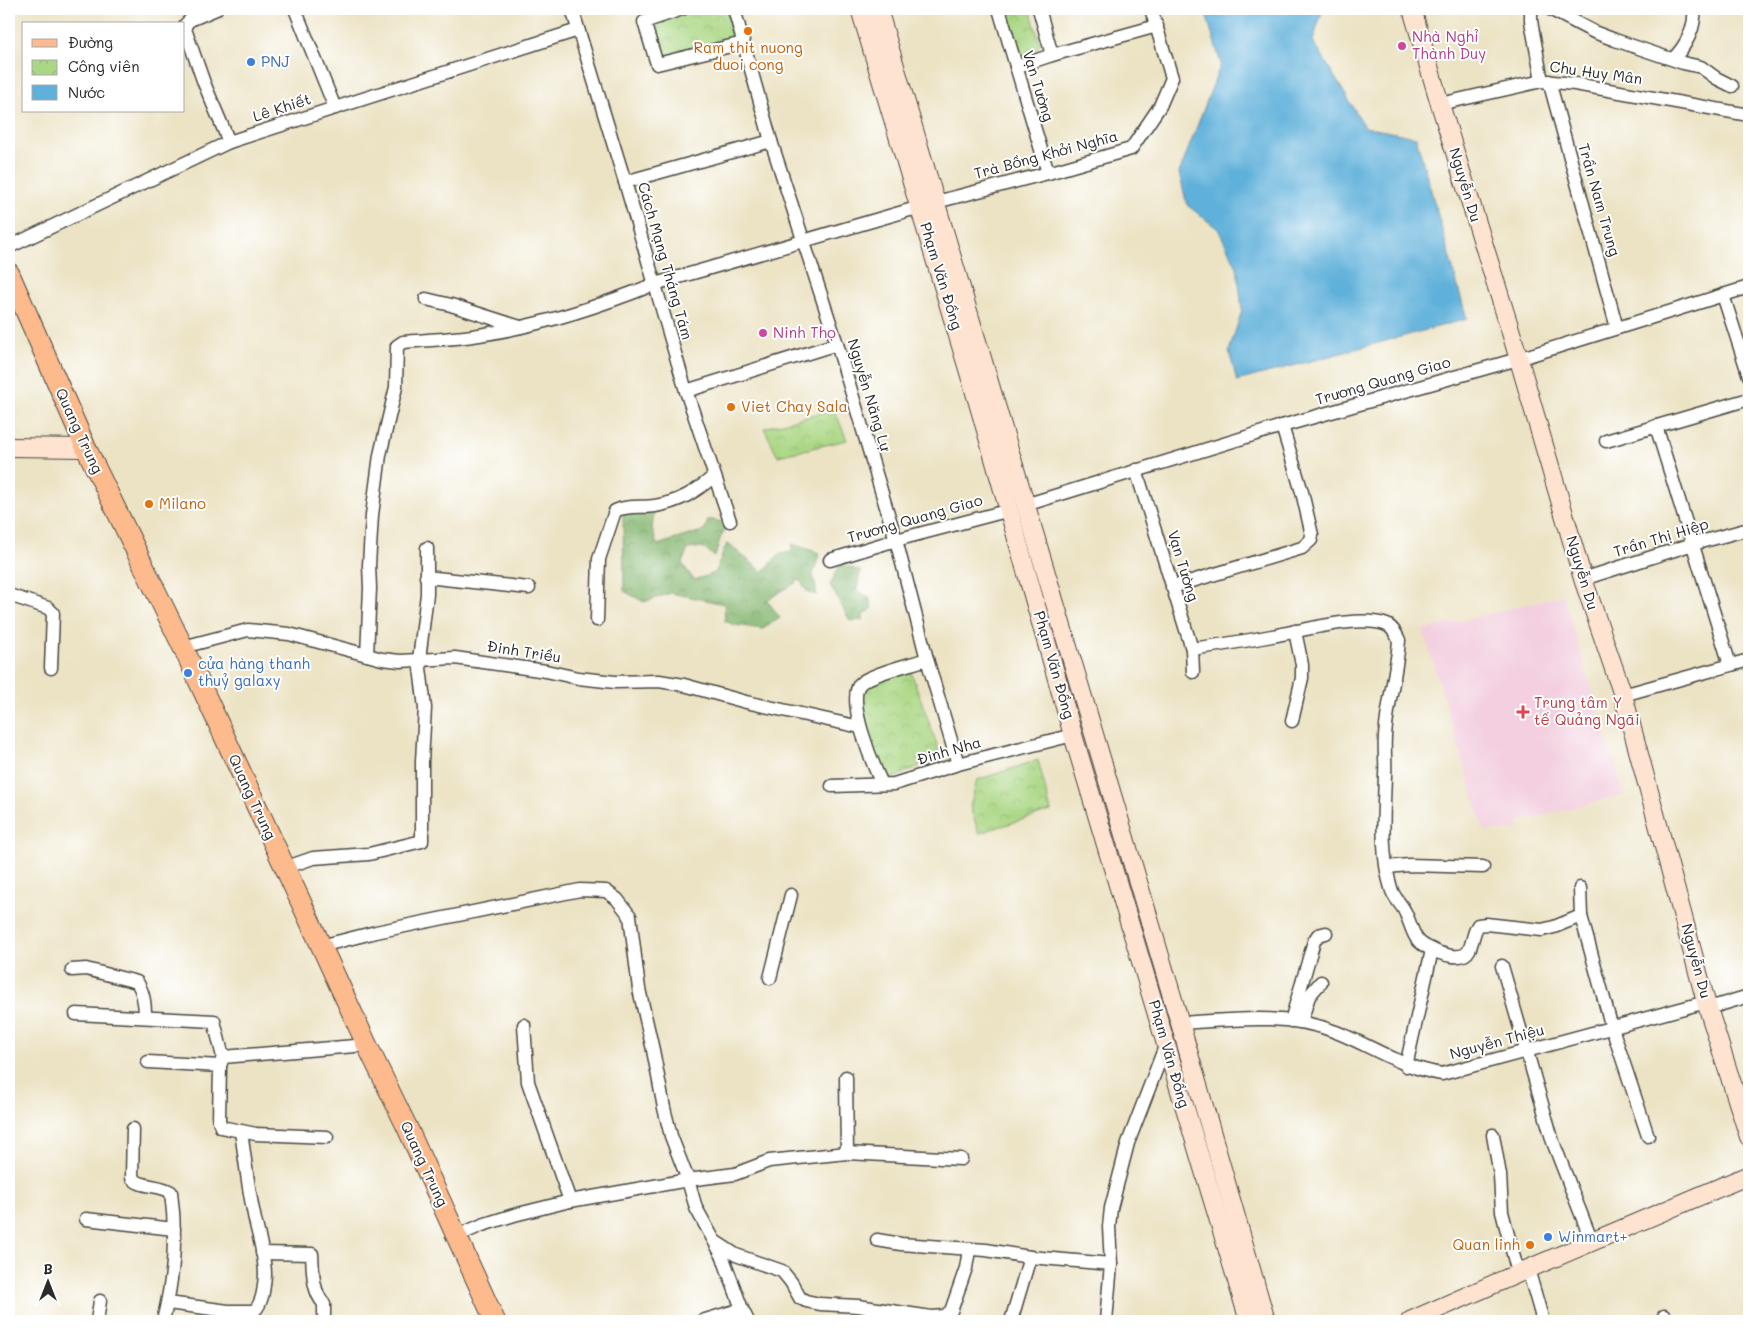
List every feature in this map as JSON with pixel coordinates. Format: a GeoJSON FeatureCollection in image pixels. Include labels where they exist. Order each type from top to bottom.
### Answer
{"type":"FeatureCollection","features":[{"type":"Feature","properties":{"kind":"main road","name":"Quang Trung"},"geometry":{"type":"LineString","coordinates":[[9,273],[86,448],[183,647],[495,1321]]}},
{"type":"Feature","properties":{"kind":"street"},"geometry":{"type":"LineString","coordinates":[[216,9],[190,20],[185,25],[185,30],[204,83],[229,142]]}},
{"type":"Feature","properties":{"kind":"street"},"geometry":{"type":"LineString","coordinates":[[296,9],[335,108]]}},
{"type":"Feature","properties":{"kind":"street","name":"Cách Mạng Tháng Tám"},"geometry":{"type":"LineString","coordinates":[[572,9],[626,182],[686,390],[730,521]]}},
{"type":"Feature","properties":{"kind":"street"},"geometry":{"type":"LineString","coordinates":[[682,9],[644,22],[657,64],[743,43]]}},
{"type":"Feature","properties":{"kind":"street","name":"Nguyễn Năng Lự"},"geometry":{"type":"LineString","coordinates":[[734,9],[771,141],[837,344],[896,540],[927,659],[958,764]]}},
{"type":"Feature","properties":{"kind":"street","name":"Phạm Văn Đồng"},"geometry":{"type":"LineString","coordinates":[[860,9],[928,204]]}},
{"type":"Feature","properties":{"kind":"street","name":"Phạm Văn Đồng"},"geometry":{"type":"LineString","coordinates":[[878,9],[928,204],[1017,507],[1073,735],[1249,1321]]}},
{"type":"Feature","properties":{"kind":"street","name":"Vạn Tường"},"geometry":{"type":"LineString","coordinates":[[998,9],[1048,173]]}},
{"type":"Feature","properties":{"kind":"street"},"geometry":{"type":"LineString","coordinates":[[1040,9],[1052,55]]}},
{"type":"Feature","properties":{"kind":"street","name":"Trà Bồng Khởi Nghĩa"},"geometry":{"type":"LineString","coordinates":[[366,655],[372,515],[380,455],[396,388],[397,346],[403,342],[478,335],[558,318],[655,284],[928,204],[1048,173],[1132,148],[1160,106],[1172,78],[1151,9]]}},
{"type":"Feature","properties":{"kind":"street","name":"Nguyễn Du"},"geometry":{"type":"LineString","coordinates":[[1412,9],[1583,579],[1623,695],[1708,1005],[1749,1137]]}},
{"type":"Feature","properties":{"kind":"street","name":"Trần Nam Trung"},"geometry":{"type":"LineString","coordinates":[[1531,9],[1531,21],[1545,81],[1617,328]]}},
{"type":"Feature","properties":{"kind":"street"},"geometry":{"type":"LineString","coordinates":[[1550,9],[1594,32],[1701,67],[1716,78],[1732,86]]}},
{"type":"Feature","properties":{"kind":"street"},"geometry":{"type":"LineString","coordinates":[[1674,58],[1680,52],[1692,29],[1695,21],[1694,9]]}},
{"type":"Feature","properties":{"kind":"street"},"geometry":{"type":"LineString","coordinates":[[1016,67],[1156,26]]}},
{"type":"Feature","properties":{"kind":"street","name":"Lê Khiết"},"geometry":{"type":"LineString","coordinates":[[9,247],[229,142],[578,30]]}},
{"type":"Feature","properties":{"kind":"street","name":"Chu Huy Mân"},"geometry":{"type":"LineString","coordinates":[[1440,104],[1545,81],[1575,84],[1749,115]]}},
{"type":"Feature","properties":{"kind":"street"},"geometry":{"type":"LineString","coordinates":[[626,182],[771,141]]}},
{"type":"Feature","properties":{"kind":"street","name":"Trương Quang Giao"},"geometry":{"type":"LineString","coordinates":[[830,560],[1017,507],[1282,426],[1518,359],[1749,287]]}},
{"type":"Feature","properties":{"kind":"street"},"geometry":{"type":"LineString","coordinates":[[1723,295],[1749,376]]}},
{"type":"Feature","properties":{"kind":"street"},"geometry":{"type":"LineString","coordinates":[[426,300],[451,305],[522,327]]}},
{"type":"Feature","properties":{"kind":"street"},"geometry":{"type":"LineString","coordinates":[[686,390],[837,344]]}},
{"type":"Feature","properties":{"kind":"street"},"geometry":{"type":"LineString","coordinates":[[1606,441],[1749,399]]}},
{"type":"Feature","properties":{"kind":"street"},"geometry":{"type":"LineString","coordinates":[[1172,587],[1302,548],[1311,540],[1312,535],[1302,492],[1282,426]]}},
{"type":"Feature","properties":{"kind":"street"},"geometry":{"type":"LineString","coordinates":[[1656,426],[1730,665]]}},
{"type":"Feature","properties":{"kind":"street"},"geometry":{"type":"LineString","coordinates":[[9,447],[86,448]]}},
{"type":"Feature","properties":{"kind":"street","name":"Vạn Tường"},"geometry":{"type":"LineString","coordinates":[[1136,470],[1192,649],[1193,672]]}},
{"type":"Feature","properties":{"kind":"street"},"geometry":{"type":"LineString","coordinates":[[597,620],[599,559],[616,511],[621,508],[655,506],[687,496],[698,491],[714,476]]}},
{"type":"Feature","properties":{"kind":"street","name":"Phạm Văn Đồng"},"geometry":{"type":"LineString","coordinates":[[1017,507],[1093,726],[1266,1321]]}},
{"type":"Feature","properties":{"kind":"street","name":"Trần Thị Hiệp"},"geometry":{"type":"LineString","coordinates":[[1583,579],[1693,544],[1749,529]]}},
{"type":"Feature","properties":{"kind":"street"},"geometry":{"type":"LineString","coordinates":[[284,868],[313,858],[369,854],[422,841],[422,761],[425,708],[420,660],[426,594],[427,548]]}},
{"type":"Feature","properties":{"kind":"street"},"geometry":{"type":"LineString","coordinates":[[426,577],[529,588]]}},
{"type":"Feature","properties":{"kind":"street"},"geometry":{"type":"LineString","coordinates":[[9,596],[48,608],[53,614],[51,668]]}},
{"type":"Feature","properties":{"kind":"street"},"geometry":{"type":"LineString","coordinates":[[1192,649],[1360,621],[1376,622],[1391,628],[1399,640],[1385,737],[1383,823],[1391,890],[1405,911],[1415,938],[1422,946],[1432,950],[1451,956],[1462,956],[1467,954],[1478,925],[1486,924],[1542,930],[1581,916]]}},
{"type":"Feature","properties":{"kind":"street","name":"Đinh Triều"},"geometry":{"type":"LineString","coordinates":[[183,647],[248,630],[289,634],[382,659],[420,660],[455,658],[546,671],[578,678],[614,682],[667,682],[746,702],[860,727]]}},
{"type":"Feature","properties":{"kind":"street"},"geometry":{"type":"LineString","coordinates":[[1292,721],[1302,678],[1302,665],[1295,631]]}},
{"type":"Feature","properties":{"kind":"street"},"geometry":{"type":"LineString","coordinates":[[882,784],[870,758],[860,727],[855,692],[860,683],[875,676],[927,659]]}},
{"type":"Feature","properties":{"kind":"street"},"geometry":{"type":"LineString","coordinates":[[1623,695],[1749,660]]}},
{"type":"Feature","properties":{"kind":"street"},"geometry":{"type":"LineString","coordinates":[[1073,735],[1093,726]]}},
{"type":"Feature","properties":{"kind":"street","name":"Đinh Nha"},"geometry":{"type":"LineString","coordinates":[[832,786],[894,784],[958,764],[1073,735]]}},
{"type":"Feature","properties":{"kind":"street"},"geometry":{"type":"LineString","coordinates":[[1387,867],[1409,865],[1482,866]]}},
{"type":"Feature","properties":{"kind":"street"},"geometry":{"type":"LineString","coordinates":[[1580,888],[1581,916],[1612,1028],[1648,1136]]}},
{"type":"Feature","properties":{"kind":"street"},"geometry":{"type":"LineString","coordinates":[[321,946],[376,932],[580,890],[606,891],[613,895],[630,916],[639,989],[671,1136],[688,1180],[696,1208],[722,1255],[748,1321]]}},
{"type":"Feature","properties":{"kind":"street"},"geometry":{"type":"LineString","coordinates":[[770,978],[791,895]]}},
{"type":"Feature","properties":{"kind":"street"},"geometry":{"type":"LineString","coordinates":[[1296,1021],[1314,941],[1318,935],[1326,933]]}},
{"type":"Feature","properties":{"kind":"street"},"geometry":{"type":"LineString","coordinates":[[1139,954],[1158,949]]}},
{"type":"Feature","properties":{"kind":"street"},"geometry":{"type":"LineString","coordinates":[[1406,1066],[1432,950]]}},
{"type":"Feature","properties":{"kind":"street"},"geometry":{"type":"LineString","coordinates":[[1502,966],[1553,1142],[1592,1242]]}},
{"type":"Feature","properties":{"kind":"street"},"geometry":{"type":"LineString","coordinates":[[72,970],[86,969],[137,982],[144,999],[145,1016]]}},
{"type":"Feature","properties":{"kind":"street"},"geometry":{"type":"LineString","coordinates":[[1296,1021],[1309,996],[1321,982]]}},
{"type":"Feature","properties":{"kind":"street","name":"Nguyễn Thiệu"},"geometry":{"type":"LineString","coordinates":[[1180,1023],[1242,1019],[1296,1021],[1335,1031],[1406,1066],[1442,1074],[1612,1028],[1749,996]]}},
{"type":"Feature","properties":{"kind":"street"},"geometry":{"type":"LineString","coordinates":[[76,1014],[214,1020],[222,1061],[219,1120],[221,1127],[256,1134],[326,1137]]}},
{"type":"Feature","properties":{"kind":"street"},"geometry":{"type":"LineString","coordinates":[[524,1025],[528,1082],[570,1201]]}},
{"type":"Feature","properties":{"kind":"street"},"geometry":{"type":"LineString","coordinates":[[1106,1321],[1111,1264],[1109,1227],[1111,1208],[1128,1143],[1166,1044]]}},
{"type":"Feature","properties":{"kind":"street"},"geometry":{"type":"LineString","coordinates":[[148,1062],[222,1061],[367,1045]]}},
{"type":"Feature","properties":{"kind":"street"},"geometry":{"type":"LineString","coordinates":[[846,1077],[847,1153]]}},
{"type":"Feature","properties":{"kind":"street"},"geometry":{"type":"LineString","coordinates":[[133,1129],[132,1178],[136,1182],[165,1188],[171,1192],[175,1251],[168,1303],[163,1321]]}},
{"type":"Feature","properties":{"kind":"street"},"geometry":{"type":"LineString","coordinates":[[168,1303],[228,1311],[254,1311],[262,1299],[265,1276],[241,1131]]}},
{"type":"Feature","properties":{"kind":"street"},"geometry":{"type":"LineString","coordinates":[[1493,1135],[1500,1175],[1502,1212],[1543,1321]]}},
{"type":"Feature","properties":{"kind":"street"},"geometry":{"type":"LineString","coordinates":[[457,1236],[482,1225],[514,1215],[570,1201],[688,1180],[735,1174],[769,1161],[847,1153],[961,1159]]}},
{"type":"Feature","properties":{"kind":"street"},"geometry":{"type":"LineString","coordinates":[[1204,1174],[1223,1170]]}},
{"type":"Feature","properties":{"kind":"street"},"geometry":{"type":"LineString","coordinates":[[1410,1321],[1749,1175]]}},
{"type":"Feature","properties":{"kind":"street"},"geometry":{"type":"LineString","coordinates":[[86,1219],[174,1229]]}},
{"type":"Feature","properties":{"kind":"street"},"geometry":{"type":"LineString","coordinates":[[877,1240],[900,1244],[986,1250],[1030,1257],[1111,1264]]}},
{"type":"Feature","properties":{"kind":"street"},"geometry":{"type":"LineString","coordinates":[[714,1241],[736,1255],[782,1271],[800,1298],[806,1301],[820,1304],[858,1306],[931,1317],[944,1316],[951,1311],[966,1268],[969,1250]]}},
{"type":"Feature","properties":{"kind":"street"},"geometry":{"type":"LineString","coordinates":[[262,1253],[312,1254],[318,1298],[324,1304],[324,1321]]}},
{"type":"Feature","properties":{"kind":"street"},"geometry":{"type":"LineString","coordinates":[[1011,1321],[1030,1257]]}},
{"type":"Feature","properties":{"kind":"street"},"geometry":{"type":"LineString","coordinates":[[96,1321],[100,1301]]}},
{"type":"Feature","properties":{"kind":"street"},"geometry":{"type":"LineString","coordinates":[[702,1321],[742,1309]]}},
{"type":"Feature","properties":{"kind":"shaded area","name":"Trung tâm Y tế Quảng Ngãi"},"geometry":{"type":"Polygon","coordinates":[[[1563,595],[1624,795],[1518,822],[1519,830],[1484,831],[1423,630],[1563,595]]]}},
{"type":"Feature","properties":{"kind":"green space"},"geometry":{"type":"Polygon","coordinates":[[[666,9],[726,9],[735,36],[657,63],[644,15],[666,9]]]}},
{"type":"Feature","properties":{"kind":"green space"},"geometry":{"type":"Polygon","coordinates":[[[1005,9],[1030,9],[1040,44],[1031,57],[1017,52],[1005,9]]]}},
{"type":"Feature","properties":{"kind":"green space"},"geometry":{"type":"Polygon","coordinates":[[[834,409],[847,440],[778,456],[764,428],[834,409]]]}},
{"type":"Feature","properties":{"kind":"green space"},"geometry":{"type":"Polygon","coordinates":[[[654,512],[652,529],[657,545],[705,530],[708,519],[728,523],[720,539],[715,557],[702,547],[688,549],[682,563],[694,580],[715,573],[727,543],[763,572],[779,554],[792,552],[792,544],[820,553],[813,574],[817,595],[808,593],[800,580],[767,600],[780,618],[763,629],[734,625],[725,621],[724,604],[671,593],[644,602],[624,591],[623,514],[654,512]]]}},
{"type":"Feature","properties":{"kind":"green space"},"geometry":{"type":"Polygon","coordinates":[[[840,564],[860,571],[857,591],[869,597],[872,609],[863,615],[863,620],[850,621],[830,585],[840,564]]]}},
{"type":"Feature","properties":{"kind":"green space"},"geometry":{"type":"Polygon","coordinates":[[[910,669],[941,756],[880,784],[852,689],[910,669]]]}},
{"type":"Feature","properties":{"kind":"green space"},"geometry":{"type":"Polygon","coordinates":[[[1038,760],[1051,811],[979,833],[970,807],[977,780],[1038,760]]]}},
{"type":"Feature","properties":{"kind":"water"},"geometry":{"type":"Polygon","coordinates":[[[1210,9],[1323,9],[1313,41],[1365,127],[1416,137],[1467,319],[1237,381],[1229,351],[1242,310],[1237,267],[1218,229],[1187,205],[1179,173],[1221,64],[1206,14],[1210,9]]]}},
{"type":"Feature","properties":{"kind":"place","name":"Ram thit nuong duoi cong"},"geometry":{"type":"Point","coordinates":[748,31]}},
{"type":"Feature","properties":{"kind":"place","name":"Nhà Nghỉ Thành Duy"},"geometry":{"type":"Point","coordinates":[1402,46]}},
{"type":"Feature","properties":{"kind":"place","name":"PNJ"},"geometry":{"type":"Point","coordinates":[251,62]}},
{"type":"Feature","properties":{"kind":"place","name":"Ninh Thọ"},"geometry":{"type":"Point","coordinates":[763,333]}},
{"type":"Feature","properties":{"kind":"place","name":"Viet Chay Sala"},"geometry":{"type":"Point","coordinates":[731,407]}},
{"type":"Feature","properties":{"kind":"place","name":"Milano"},"geometry":{"type":"Point","coordinates":[149,504]}},
{"type":"Feature","properties":{"kind":"place","name":"cửa hàng thanh thuỷ galaxy"},"geometry":{"type":"Point","coordinates":[188,673]}},
{"type":"Feature","properties":{"kind":"place","name":"Trung tâm Y tế Quảng Ngãi"},"geometry":{"type":"Point","coordinates":[1523,712]}},
{"type":"Feature","properties":{"kind":"place","name":"Winmart+"},"geometry":{"type":"Point","coordinates":[1548,1237]}},
{"type":"Feature","properties":{"kind":"place","name":"Quan linh"},"geometry":{"type":"Point","coordinates":[1530,1245]}}]}
